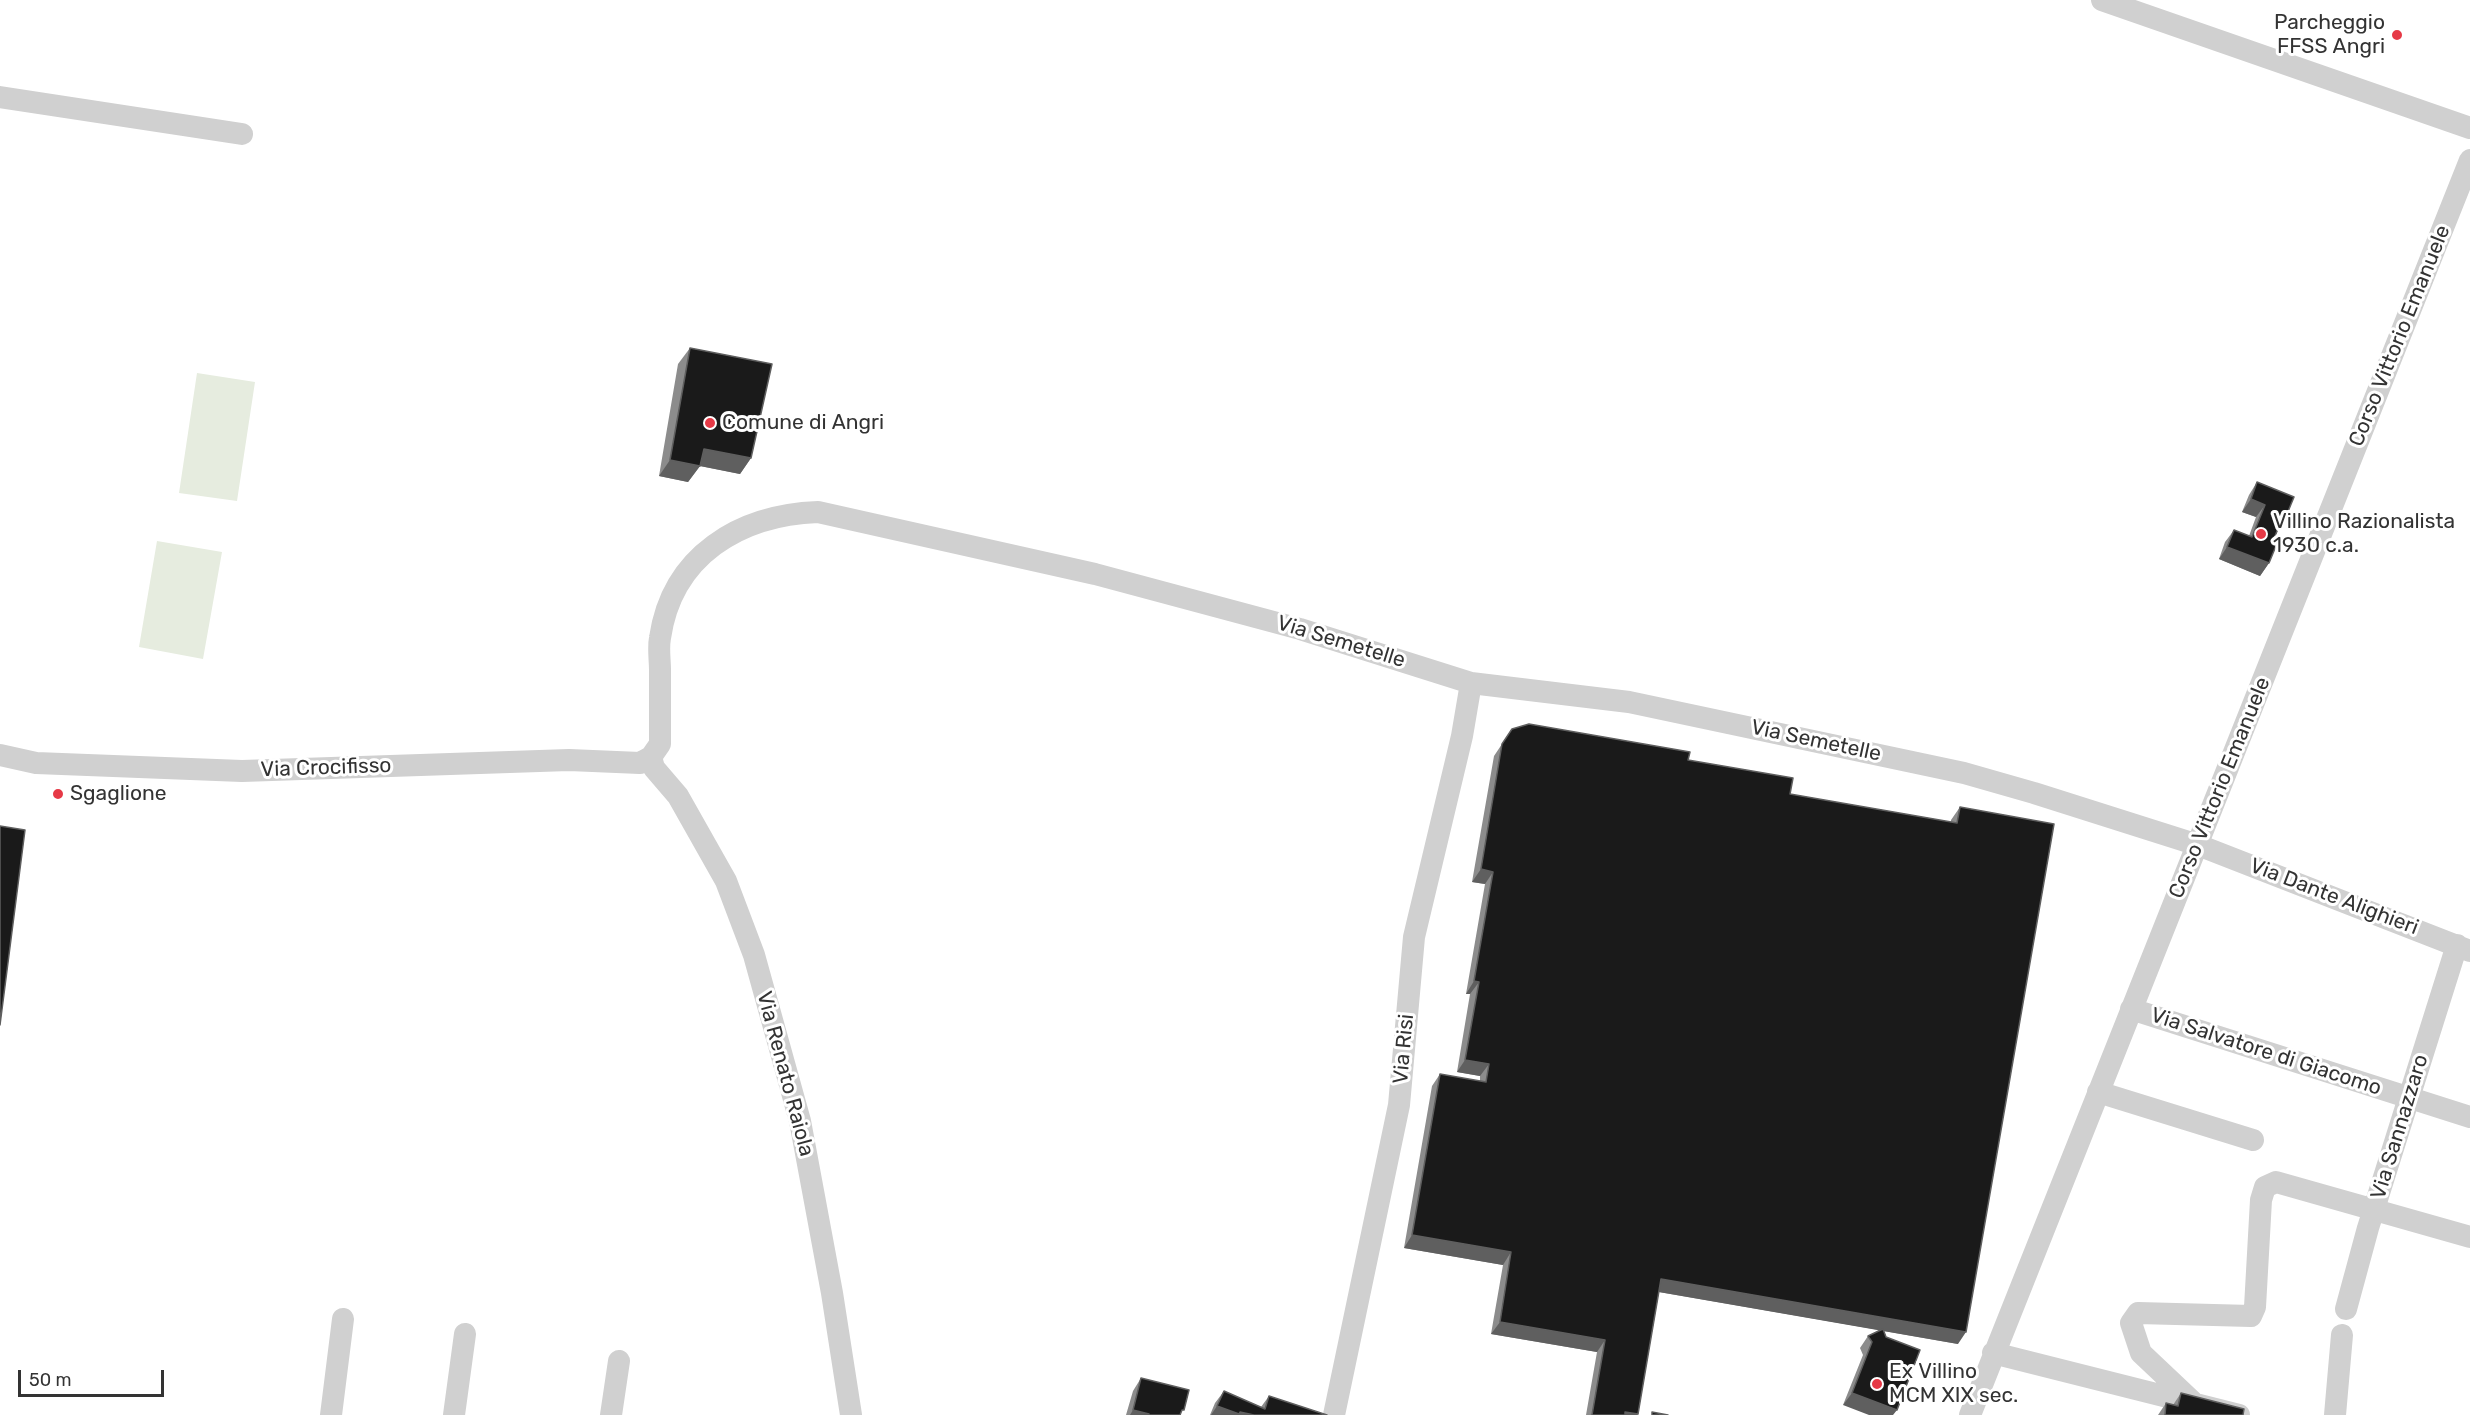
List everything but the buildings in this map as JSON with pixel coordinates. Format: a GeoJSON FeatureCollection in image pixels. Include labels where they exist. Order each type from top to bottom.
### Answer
{"type":"FeatureCollection","features":[{"type":"Feature","properties":{"kind":"street"},"geometry":{"type":"LineString","coordinates":[[2102,0],[2470,128]]}},
{"type":"Feature","properties":{"kind":"street"},"geometry":{"type":"LineString","coordinates":[[0,97],[242,135]]}},
{"type":"Feature","properties":{"kind":"street","name":"Corso Vittorio Emanuele"},"geometry":{"type":"LineString","coordinates":[[1970,1415],[2470,160]]}},
{"type":"Feature","properties":{"kind":"street","name":"Via Semetelle"},"geometry":{"type":"LineString","coordinates":[[651,757],[660,744],[660,638],[671,599],[689,571],[716,542],[754,522],[789,513],[818,512],[1095,574],[1300,629],[1471,683],[1629,702],[1964,773],[2198,844]]}},
{"type":"Feature","properties":{"kind":"street","name":"Via Risi"},"geometry":{"type":"LineString","coordinates":[[1334,1415],[1400,1105],[1414,937],[1462,736],[1471,683]]}},
{"type":"Feature","properties":{"kind":"street","name":"Via Crocifisso"},"geometry":{"type":"LineString","coordinates":[[0,755],[36,763],[242,771],[569,760],[640,763],[651,757]]}},
{"type":"Feature","properties":{"kind":"street","name":"Via Renato Raiola"},"geometry":{"type":"LineString","coordinates":[[651,757],[654,768],[678,796],[726,881],[754,955],[800,1121],[832,1293],[851,1415]]}},
{"type":"Feature","properties":{"kind":"street","name":"Via Dante Alighieri"},"geometry":{"type":"LineString","coordinates":[[2198,844],[2463,948]]}},
{"type":"Feature","properties":{"kind":"street","name":"Via Sannazzaro"},"geometry":{"type":"LineString","coordinates":[[2346,1309],[2409,1098],[2463,948]]}},
{"type":"Feature","properties":{"kind":"street","name":"Via Salvatore di Giacomo"},"geometry":{"type":"LineString","coordinates":[[2131,1009],[2470,1117]]}},
{"type":"Feature","properties":{"kind":"street"},"geometry":{"type":"LineString","coordinates":[[2098,1092],[2253,1140]]}},
{"type":"Feature","properties":{"kind":"street"},"geometry":{"type":"LineString","coordinates":[[2195,1404],[2141,1353],[2131,1323],[2138,1313],[2251,1316],[2255,1307],[2261,1200],[2265,1186],[2276,1182],[2470,1237]]}},
{"type":"Feature","properties":{"kind":"street"},"geometry":{"type":"LineString","coordinates":[[332,1415],[343,1319]]}},
{"type":"Feature","properties":{"kind":"street"},"geometry":{"type":"LineString","coordinates":[[454,1415],[465,1334]]}},
{"type":"Feature","properties":{"kind":"street"},"geometry":{"type":"LineString","coordinates":[[2335,1415],[2342,1335]]}},
{"type":"Feature","properties":{"kind":"street"},"geometry":{"type":"LineString","coordinates":[[1993,1353],[2239,1415]]}},
{"type":"Feature","properties":{"kind":"street"},"geometry":{"type":"LineString","coordinates":[[611,1415],[619,1361]]}},
{"type":"Feature","properties":{"kind":"shaded area"},"geometry":{"type":"Polygon","coordinates":[[[197,373],[255,382],[237,501],[179,493],[197,373]]]}},
{"type":"Feature","properties":{"kind":"shaded area"},"geometry":{"type":"Polygon","coordinates":[[[157,541],[222,552],[203,659],[139,647],[157,541]]]}},
{"type":"Feature","properties":{"kind":"place","name":"Parcheggio FFSS Angri"},"geometry":{"type":"Point","coordinates":[2397,35]}},
{"type":"Feature","properties":{"kind":"place","name":"Comune di Angri"},"geometry":{"type":"Point","coordinates":[710,423]}},
{"type":"Feature","properties":{"kind":"place","name":"Villino Razionalista 1930 c.a."},"geometry":{"type":"Point","coordinates":[2261,534]}},
{"type":"Feature","properties":{"kind":"place","name":"Sgaglione"},"geometry":{"type":"Point","coordinates":[58,794]}},
{"type":"Feature","properties":{"kind":"place","name":"Ex Villino MCM XIX sec."},"geometry":{"type":"Point","coordinates":[1877,1384]}}]}
